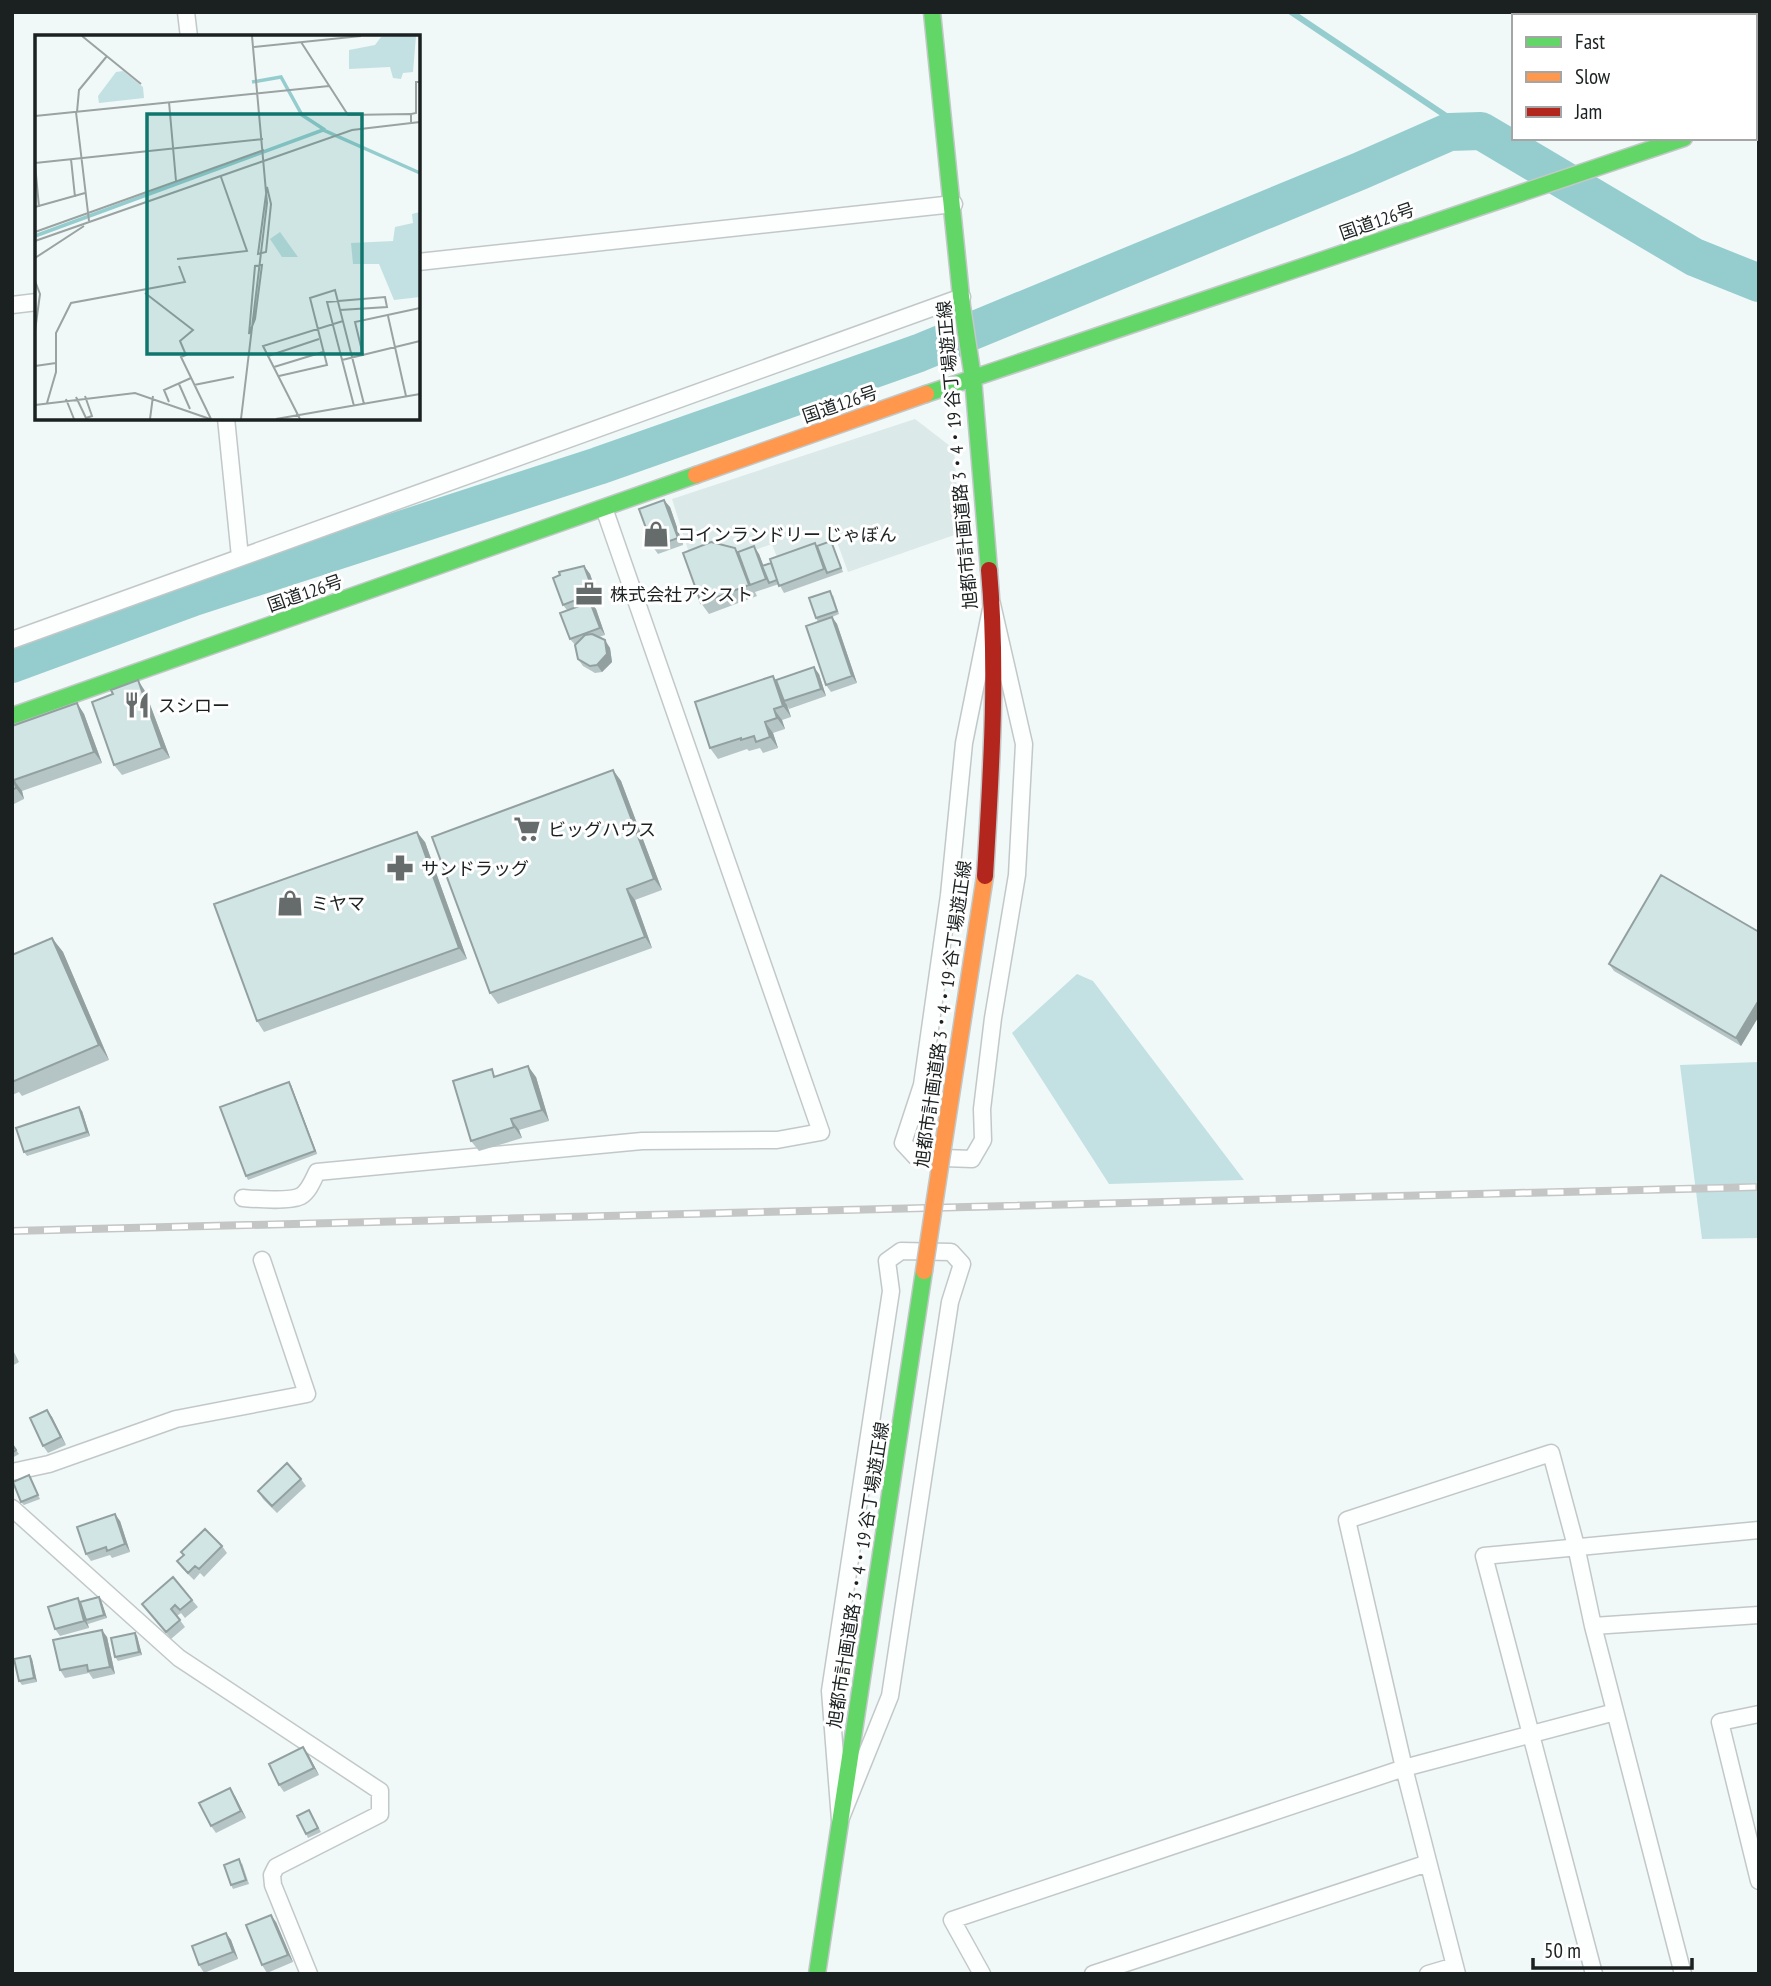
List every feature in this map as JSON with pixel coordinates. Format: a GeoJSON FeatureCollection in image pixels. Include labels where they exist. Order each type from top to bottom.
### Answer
{"type":"FeatureCollection","features":[{"type":"Feature","properties":{"kind":"main road","name":"旭都市計画道路 3・4・19 谷丁場遊正線"},"geometry":{"type":"LineString","coordinates":[[817,1974],[923,1271],[984,893],[993,741],[992,604],[973,378],[962,301],[932,12]]}},
{"type":"Feature","properties":{"kind":"main road","name":"国道126号"},"geometry":{"type":"LineString","coordinates":[[12,716],[973,378],[1678,140]]}},
{"type":"Feature","properties":{"kind":"street"},"geometry":{"type":"LineString","coordinates":[[186,12],[189,35]]}},
{"type":"Feature","properties":{"kind":"street"},"geometry":{"type":"LineString","coordinates":[[420,262],[954,204]]}},
{"type":"Feature","properties":{"kind":"street"},"geometry":{"type":"LineString","coordinates":[[12,640],[962,301]]}},
{"type":"Feature","properties":{"kind":"street"},"geometry":{"type":"LineString","coordinates":[[12,305],[35,302]]}},
{"type":"Feature","properties":{"kind":"street"},"geometry":{"type":"LineString","coordinates":[[226,420],[240,558]]}},
{"type":"Feature","properties":{"kind":"street"},"geometry":{"type":"LineString","coordinates":[[243,1198],[299,1197],[307,1191],[317,1172],[642,1141],[777,1140],[821,1132],[604,508]]}},
{"type":"Feature","properties":{"kind":"street"},"geometry":{"type":"LineString","coordinates":[[992,604],[1024,744],[1017,875],[992,1031],[982,1109],[983,1140],[972,1159],[916,1157],[903,1143],[922,1085],[949,895],[964,743],[992,604]]}},
{"type":"Feature","properties":{"kind":"street"},"geometry":{"type":"LineString","coordinates":[[901,1251],[951,1252],[962,1264],[950,1302],[890,1696],[840,1820],[830,1691],[891,1291],[887,1261],[901,1251]]}},
{"type":"Feature","properties":{"kind":"street"},"geometry":{"type":"LineString","coordinates":[[12,1472],[49,1464],[176,1419],[307,1394],[262,1260]]}},
{"type":"Feature","properties":{"kind":"street"},"geometry":{"type":"LineString","coordinates":[[1428,1974],[1456,1970],[1404,1768],[1347,1521],[1551,1453],[1576,1546],[1592,1626],[1683,1974]]}},
{"type":"Feature","properties":{"kind":"street"},"geometry":{"type":"LineString","coordinates":[[12,1508],[179,1657],[380,1791],[380,1814],[276,1867],[272,1875],[273,1885],[309,1974]]}},
{"type":"Feature","properties":{"kind":"street"},"geometry":{"type":"LineString","coordinates":[[1594,1974],[1484,1556],[1759,1530]]}},
{"type":"Feature","properties":{"kind":"street"},"geometry":{"type":"LineString","coordinates":[[1592,1626],[1759,1615]]}},
{"type":"Feature","properties":{"kind":"street"},"geometry":{"type":"LineString","coordinates":[[982,1974],[952,1920],[1404,1768],[1615,1712]]}},
{"type":"Feature","properties":{"kind":"street"},"geometry":{"type":"LineString","coordinates":[[1759,1714],[1720,1722],[1759,1881]]}},
{"type":"Feature","properties":{"kind":"street"},"geometry":{"type":"LineString","coordinates":[[1093,1974],[1428,1863]]}},
{"type":"Feature","properties":{"kind":"shaded area"},"geometry":{"type":"Polygon","coordinates":[[[915,419],[954,449],[960,533],[848,572],[837,542],[778,560],[772,544],[743,554],[690,556],[672,499],[915,419]]]}},
{"type":"Feature","properties":{"kind":"shaded area"},"geometry":{"type":"Polygon","coordinates":[[[1077,974],[1093,981],[1244,1180],[1109,1184],[1012,1033],[1077,974]]]}},
{"type":"Feature","properties":{"kind":"shaded area"},"geometry":{"type":"Polygon","coordinates":[[[1759,1062],[1759,1238],[1702,1239],[1680,1065],[1759,1062]]]}},
{"type":"Feature","properties":{"kind":"building"},"geometry":{"type":"Polygon","coordinates":[[[1664,12],[1690,12],[1690,14],[1664,12]]]}},
{"type":"Feature","properties":{"kind":"building"},"geometry":{"type":"Polygon","coordinates":[[[664,500],[678,538],[653,547],[639,509],[664,500]]]}},
{"type":"Feature","properties":{"kind":"building"},"geometry":{"type":"Polygon","coordinates":[[[831,541],[841,568],[827,573],[817,546],[831,541]]]}},
{"type":"Feature","properties":{"kind":"building"},"geometry":{"type":"Polygon","coordinates":[[[711,542],[735,548],[749,585],[701,603],[683,553],[711,542]]]}},
{"type":"Feature","properties":{"kind":"building"},"geometry":{"type":"Polygon","coordinates":[[[815,543],[824,569],[779,586],[770,559],[815,543]]]}},
{"type":"Feature","properties":{"kind":"building"},"geometry":{"type":"Polygon","coordinates":[[[754,546],[766,579],[750,585],[738,552],[754,546]]]}},
{"type":"Feature","properties":{"kind":"building"},"geometry":{"type":"Polygon","coordinates":[[[771,563],[777,580],[769,583],[762,566],[771,563]]]}},
{"type":"Feature","properties":{"kind":"building"},"geometry":{"type":"Polygon","coordinates":[[[584,566],[594,593],[563,605],[553,578],[560,575],[559,572],[584,566]]]}},
{"type":"Feature","properties":{"kind":"building"},"geometry":{"type":"Polygon","coordinates":[[[830,591],[837,611],[816,618],[809,598],[830,591]]]}},
{"type":"Feature","properties":{"kind":"building"},"geometry":{"type":"Polygon","coordinates":[[[590,602],[600,628],[570,639],[560,613],[590,602]]]}},
{"type":"Feature","properties":{"kind":"building"},"geometry":{"type":"Polygon","coordinates":[[[832,617],[852,676],[826,685],[806,626],[832,617]]]}},
{"type":"Feature","properties":{"kind":"building"},"geometry":{"type":"Polygon","coordinates":[[[592,634],[605,640],[607,654],[597,665],[590,666],[578,659],[575,645],[585,635],[592,634]]]}},
{"type":"Feature","properties":{"kind":"building"},"geometry":{"type":"Polygon","coordinates":[[[814,667],[821,689],[784,701],[776,680],[814,667]]]}},
{"type":"Feature","properties":{"kind":"building"},"geometry":{"type":"Polygon","coordinates":[[[773,676],[783,706],[774,709],[777,718],[765,722],[770,737],[756,742],[754,736],[741,738],[710,748],[695,702],[773,676]]]}},
{"type":"Feature","properties":{"kind":"building"},"geometry":{"type":"Polygon","coordinates":[[[138,680],[162,748],[114,765],[92,702],[113,694],[111,690],[138,680]]]}},
{"type":"Feature","properties":{"kind":"building"},"geometry":{"type":"Polygon","coordinates":[[[77,703],[94,752],[14,780],[16,788],[12,790],[12,726],[77,703]]]}},
{"type":"Feature","properties":{"kind":"building"},"geometry":{"type":"Polygon","coordinates":[[[613,770],[654,879],[627,889],[645,937],[490,993],[432,837],[613,770]]]}},
{"type":"Feature","properties":{"kind":"building"},"geometry":{"type":"Polygon","coordinates":[[[417,832],[459,948],[257,1021],[214,904],[417,832]]]}},
{"type":"Feature","properties":{"kind":"building"},"geometry":{"type":"Polygon","coordinates":[[[1661,875],[1759,932],[1759,1000],[1736,1038],[1609,964],[1661,875]]]}},
{"type":"Feature","properties":{"kind":"building"},"geometry":{"type":"Polygon","coordinates":[[[52,938],[99,1045],[12,1082],[12,955],[52,938]]]}},
{"type":"Feature","properties":{"kind":"building"},"geometry":{"type":"Polygon","coordinates":[[[528,1066],[542,1110],[511,1119],[514,1127],[471,1141],[453,1081],[492,1069],[494,1077],[528,1066]]]}},
{"type":"Feature","properties":{"kind":"building"},"geometry":{"type":"Polygon","coordinates":[[[289,1082],[315,1151],[246,1176],[220,1107],[289,1082]]]}},
{"type":"Feature","properties":{"kind":"building"},"geometry":{"type":"Polygon","coordinates":[[[79,1107],[87,1132],[24,1152],[16,1128],[79,1107]]]}},
{"type":"Feature","properties":{"kind":"building"},"geometry":{"type":"Polygon","coordinates":[[[47,1410],[61,1437],[43,1446],[30,1418],[47,1410]]]}},
{"type":"Feature","properties":{"kind":"building"},"geometry":{"type":"Polygon","coordinates":[[[287,1463],[301,1479],[272,1506],[258,1491],[287,1463]]]}},
{"type":"Feature","properties":{"kind":"building"},"geometry":{"type":"Polygon","coordinates":[[[29,1475],[38,1495],[21,1502],[13,1482],[29,1475]]]}},
{"type":"Feature","properties":{"kind":"building"},"geometry":{"type":"Polygon","coordinates":[[[115,1514],[125,1544],[107,1551],[106,1547],[86,1554],[77,1527],[115,1514]]]}},
{"type":"Feature","properties":{"kind":"building"},"geometry":{"type":"Polygon","coordinates":[[[205,1529],[222,1546],[199,1569],[195,1566],[188,1573],[177,1561],[184,1555],[181,1552],[205,1529]]]}},
{"type":"Feature","properties":{"kind":"building"},"geometry":{"type":"Polygon","coordinates":[[[173,1577],[192,1600],[180,1610],[175,1605],[171,1609],[180,1620],[166,1632],[142,1604],[173,1577]]]}},
{"type":"Feature","properties":{"kind":"building"},"geometry":{"type":"Polygon","coordinates":[[[99,1597],[104,1615],[86,1620],[80,1602],[99,1597]]]}},
{"type":"Feature","properties":{"kind":"building"},"geometry":{"type":"Polygon","coordinates":[[[78,1598],[84,1621],[55,1629],[48,1607],[78,1598]]]}},
{"type":"Feature","properties":{"kind":"building"},"geometry":{"type":"Polygon","coordinates":[[[102,1630],[110,1667],[88,1671],[87,1665],[60,1670],[53,1640],[102,1630]]]}},
{"type":"Feature","properties":{"kind":"building"},"geometry":{"type":"Polygon","coordinates":[[[135,1633],[139,1652],[115,1657],[111,1638],[135,1633]]]}},
{"type":"Feature","properties":{"kind":"building"},"geometry":{"type":"Polygon","coordinates":[[[30,1656],[34,1678],[19,1681],[14,1659],[30,1656]]]}},
{"type":"Feature","properties":{"kind":"building"},"geometry":{"type":"Polygon","coordinates":[[[303,1747],[314,1768],[279,1785],[269,1764],[303,1747]]]}},
{"type":"Feature","properties":{"kind":"building"},"geometry":{"type":"Polygon","coordinates":[[[230,1788],[241,1811],[211,1826],[199,1803],[230,1788]]]}},
{"type":"Feature","properties":{"kind":"building"},"geometry":{"type":"Polygon","coordinates":[[[309,1810],[318,1828],[306,1834],[297,1816],[309,1810]]]}},
{"type":"Feature","properties":{"kind":"building"},"geometry":{"type":"Polygon","coordinates":[[[239,1859],[246,1880],[231,1885],[224,1865],[239,1859]]]}},
{"type":"Feature","properties":{"kind":"building"},"geometry":{"type":"Polygon","coordinates":[[[271,1915],[288,1955],[262,1965],[246,1925],[271,1915]]]}},
{"type":"Feature","properties":{"kind":"building"},"geometry":{"type":"Polygon","coordinates":[[[226,1933],[233,1952],[199,1965],[192,1946],[226,1933]]]}},
{"type":"Feature","properties":{"kind":"waterway"},"geometry":{"type":"LineString","coordinates":[[1291,12],[1470,132]]}},
{"type":"Feature","properties":{"kind":"waterway"},"geometry":{"type":"LineString","coordinates":[[12,664],[194,597],[598,466],[919,353],[1449,132],[1481,131],[1694,257],[1759,283]]}},
{"type":"Feature","properties":{"kind":"railway"},"geometry":{"type":"LineString","coordinates":[[12,1231],[1759,1187]]}},
{"type":"Feature","properties":{"kind":"traffic: fast"},"geometry":{"type":"LineString","coordinates":[[932,12],[962,306],[973,378],[989,570]]}},
{"type":"Feature","properties":{"kind":"traffic: fast"},"geometry":{"type":"LineString","coordinates":[[926,394],[1678,140]]}},
{"type":"Feature","properties":{"kind":"traffic: fast"},"geometry":{"type":"LineString","coordinates":[[12,716],[696,475]]}},
{"type":"Feature","properties":{"kind":"traffic: fast"},"geometry":{"type":"LineString","coordinates":[[817,1974],[924,1271]]}},
{"type":"Feature","properties":{"kind":"traffic: slow"},"geometry":{"type":"LineString","coordinates":[[696,475],[926,394]]}},
{"type":"Feature","properties":{"kind":"traffic: slow"},"geometry":{"type":"LineString","coordinates":[[943,1147],[985,876]]}},
{"type":"Feature","properties":{"kind":"traffic: slow"},"geometry":{"type":"LineString","coordinates":[[924,1271],[943,1147]]}},
{"type":"Feature","properties":{"kind":"traffic: jam"},"geometry":{"type":"LineString","coordinates":[[985,876],[993,685],[989,570]]}},
{"type":"Feature","properties":{"kind":"place","name":"コインランドリー じゃぼん"},"geometry":{"type":"Point","coordinates":[656,534]}},
{"type":"Feature","properties":{"kind":"place","name":"株式会社アシスト"},"geometry":{"type":"Point","coordinates":[589,594]}},
{"type":"Feature","properties":{"kind":"place","name":"スシロー"},"geometry":{"type":"Point","coordinates":[137,705]}},
{"type":"Feature","properties":{"kind":"place","name":"ビッグハウス"},"geometry":{"type":"Point","coordinates":[527,829]}},
{"type":"Feature","properties":{"kind":"place","name":"サンドラッグ"},"geometry":{"type":"Point","coordinates":[400,868]}},
{"type":"Feature","properties":{"kind":"place","name":"ミヤマ"},"geometry":{"type":"Point","coordinates":[290,903]}}]}
